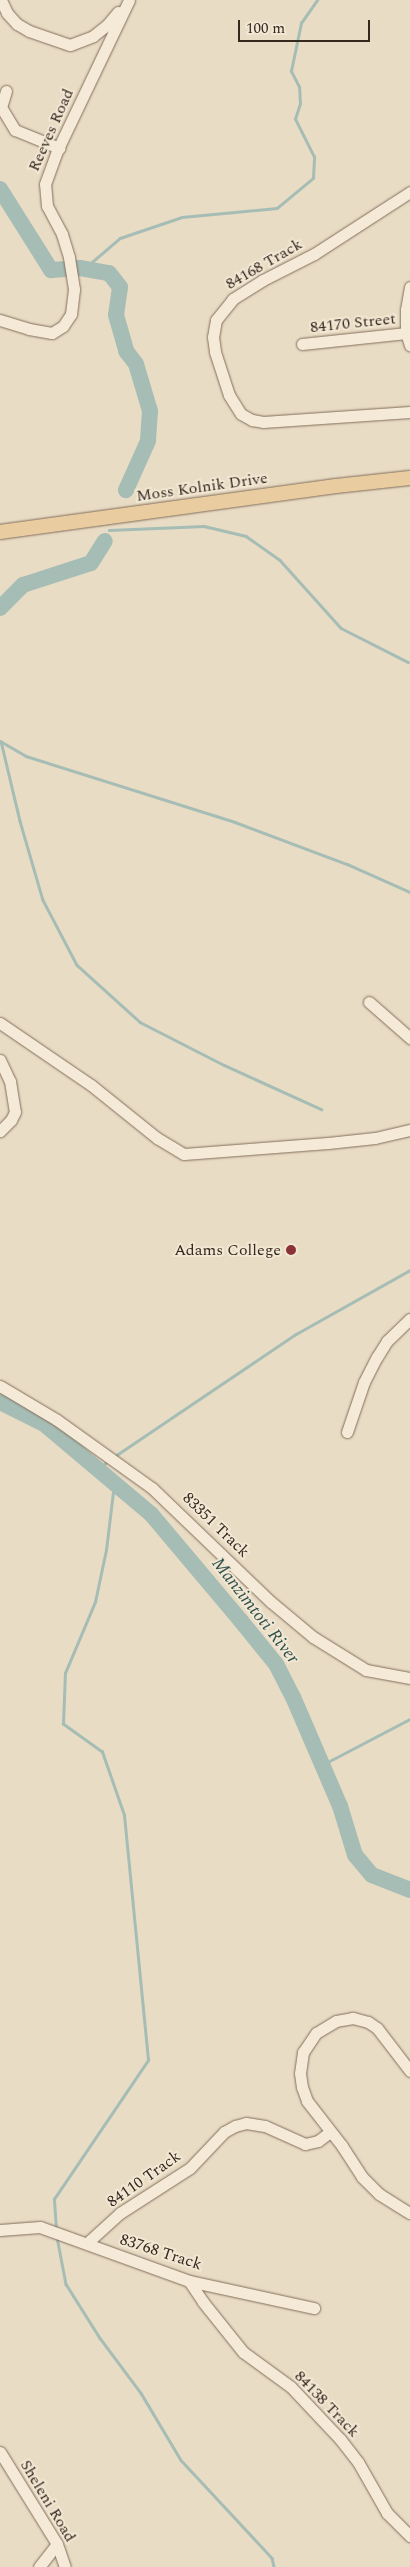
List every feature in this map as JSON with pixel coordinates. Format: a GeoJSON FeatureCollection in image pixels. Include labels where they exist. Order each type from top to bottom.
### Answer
{"type":"FeatureCollection","features":[{"type":"Feature","properties":{"kind":"main road","name":"Moss Kolnik Drive"},"geometry":{"type":"LineString","coordinates":[[0,532],[336,486],[410,478]]}},
{"type":"Feature","properties":{"kind":"street"},"geometry":{"type":"LineString","coordinates":[[1,0],[7,13],[17,24],[29,31],[70,45],[87,39],[107,25],[127,0]]}},
{"type":"Feature","properties":{"kind":"street","name":"Reeves Road"},"geometry":{"type":"LineString","coordinates":[[0,320],[47,333],[58,331],[72,314],[74,289],[69,257],[45,198],[46,180],[127,0]]}},
{"type":"Feature","properties":{"kind":"street"},"geometry":{"type":"LineString","coordinates":[[6,91],[1,107],[8,122],[15,130],[23,135],[59,148]]}},
{"type":"Feature","properties":{"kind":"street","name":"84168 Track"},"geometry":{"type":"LineString","coordinates":[[410,192],[314,254],[262,280],[233,299],[216,320],[213,341],[229,395],[241,414],[252,420],[263,422],[410,412]]}},
{"type":"Feature","properties":{"kind":"street"},"geometry":{"type":"LineString","coordinates":[[408,339],[406,300],[410,287]]}},
{"type":"Feature","properties":{"kind":"street","name":"84170 Street"},"geometry":{"type":"LineString","coordinates":[[302,344],[408,339]]}},
{"type":"Feature","properties":{"kind":"street"},"geometry":{"type":"LineString","coordinates":[[369,1002],[410,1038]]}},
{"type":"Feature","properties":{"kind":"street"},"geometry":{"type":"LineString","coordinates":[[0,1023],[91,1085],[158,1138],[184,1154],[338,1142],[410,1130]]}},
{"type":"Feature","properties":{"kind":"street"},"geometry":{"type":"LineString","coordinates":[[0,1060],[12,1087],[15,1112],[0,1131]]}},
{"type":"Feature","properties":{"kind":"street"},"geometry":{"type":"LineString","coordinates":[[347,1432],[364,1382],[372,1366],[387,1341],[410,1319]]}},
{"type":"Feature","properties":{"kind":"street","name":"83351 Track"},"geometry":{"type":"LineString","coordinates":[[0,1386],[57,1420],[152,1488],[271,1602],[313,1637],[366,1670],[410,1678]]}},
{"type":"Feature","properties":{"kind":"street"},"geometry":{"type":"LineString","coordinates":[[410,2071],[377,2028],[368,2022],[345,2018],[320,2030],[303,2052],[300,2074],[307,2101],[370,2186],[389,2202],[410,2213]]}},
{"type":"Feature","properties":{"kind":"street","name":"84110 Track"},"geometry":{"type":"LineString","coordinates":[[87,2243],[120,2212],[190,2168],[224,2132],[235,2126],[246,2123],[265,2126],[306,2144],[318,2140],[330,2132]]}},
{"type":"Feature","properties":{"kind":"street","name":"83768 Track"},"geometry":{"type":"LineString","coordinates":[[0,2230],[40,2227],[189,2280],[314,2308]]}},
{"type":"Feature","properties":{"kind":"street","name":"84138 Track"},"geometry":{"type":"LineString","coordinates":[[189,2280],[202,2302],[243,2352],[291,2387],[340,2439],[358,2462],[387,2513],[410,2536]]}},
{"type":"Feature","properties":{"kind":"street","name":"Sheleni Road"},"geometry":{"type":"LineString","coordinates":[[0,2452],[57,2544],[65,2567]]}},
{"type":"Feature","properties":{"kind":"street"},"geometry":{"type":"LineString","coordinates":[[39,2567],[57,2544]]}},
{"type":"Feature","properties":{"kind":"waterway"},"geometry":{"type":"LineString","coordinates":[[85,268],[120,238],[182,217],[277,208],[313,178],[314,157],[295,119],[300,104],[299,87],[291,71],[301,23],[317,0]]}},
{"type":"Feature","properties":{"kind":"waterway","name":"Manzimtoti River"},"geometry":{"type":"LineString","coordinates":[[0,189],[51,270],[80,268],[109,273],[120,287],[116,315],[126,351],[136,364],[150,411],[148,441],[126,490]]}},
{"type":"Feature","properties":{"kind":"waterway"},"geometry":{"type":"LineString","coordinates":[[109,530],[204,526],[246,536],[280,560],[341,628],[408,662]]}},
{"type":"Feature","properties":{"kind":"waterway","name":"Manzimtoti River"},"geometry":{"type":"LineString","coordinates":[[0,608],[23,585],[91,563],[105,541]]}},
{"type":"Feature","properties":{"kind":"waterway"},"geometry":{"type":"LineString","coordinates":[[1,741],[20,821],[43,900],[77,965],[140,1022],[224,1065],[321,1109]]}},
{"type":"Feature","properties":{"kind":"waterway"},"geometry":{"type":"LineString","coordinates":[[2,742],[26,756],[235,822],[347,864],[410,892]]}},
{"type":"Feature","properties":{"kind":"waterway"},"geometry":{"type":"LineString","coordinates":[[115,1456],[296,1334],[410,1270]]}},
{"type":"Feature","properties":{"kind":"waterway","name":"Manzimtoti River"},"geometry":{"type":"LineString","coordinates":[[0,1402],[44,1424],[151,1514],[241,1621],[276,1664],[293,1697],[340,1806],[355,1855],[372,1875],[410,1890]]}},
{"type":"Feature","properties":{"kind":"waterway"},"geometry":{"type":"LineString","coordinates":[[97,1469],[109,1461]]}},
{"type":"Feature","properties":{"kind":"waterway"},"geometry":{"type":"LineString","coordinates":[[56,2229],[54,2199],[148,2060],[124,1815],[102,1752],[63,1724],[65,1673],[95,1602],[106,1550],[114,1484]]}},
{"type":"Feature","properties":{"kind":"waterway"},"geometry":{"type":"LineString","coordinates":[[322,1765],[410,1719]]}},
{"type":"Feature","properties":{"kind":"waterway"},"geometry":{"type":"LineString","coordinates":[[57,2237],[66,2284],[100,2338],[141,2393],[181,2460],[272,2558],[274,2567]]}},
{"type":"Feature","properties":{"kind":"place","name":"Adams College"},"geometry":{"type":"Point","coordinates":[291,1250]}}]}
